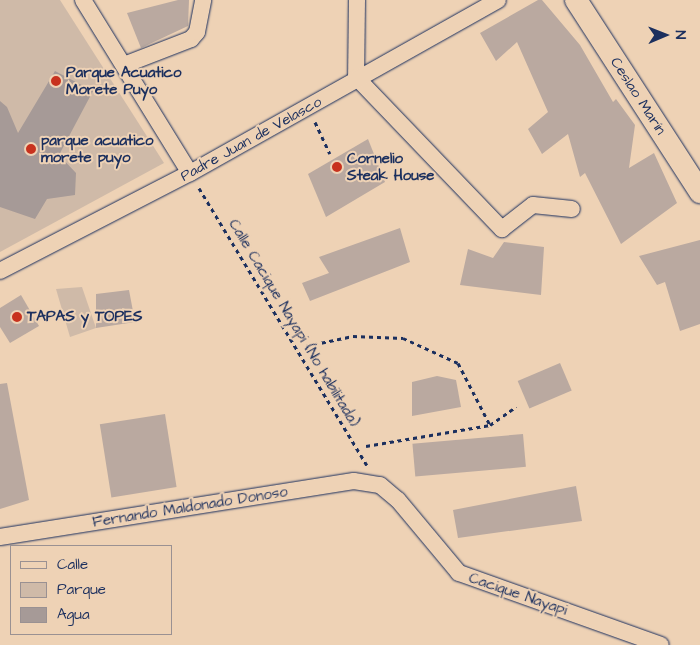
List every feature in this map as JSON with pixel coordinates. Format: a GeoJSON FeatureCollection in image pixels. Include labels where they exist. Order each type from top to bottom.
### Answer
{"type":"FeatureCollection","features":[{"type":"Feature","properties":{"kind":"main road","name":"Ceslao Marín"},"geometry":{"type":"LineString","coordinates":[[576,0],[700,192]]}},
{"type":"Feature","properties":{"kind":"street"},"geometry":{"type":"LineString","coordinates":[[83,0],[190,173]]}},
{"type":"Feature","properties":{"kind":"street"},"geometry":{"type":"LineString","coordinates":[[124,65],[191,39],[197,32],[203,0]]}},
{"type":"Feature","properties":{"kind":"street"},"geometry":{"type":"LineString","coordinates":[[357,0],[356,77],[502,229],[533,204],[572,210]]}},
{"type":"Feature","properties":{"kind":"street","name":"Padre Juan de Velasco"},"geometry":{"type":"LineString","coordinates":[[0,271],[190,173],[346,87],[356,77],[498,0]]}},
{"type":"Feature","properties":{"kind":"street","name":"Fernando Maldonado Donoso"},"geometry":{"type":"LineString","coordinates":[[0,537],[354,481],[380,485]]}},
{"type":"Feature","properties":{"kind":"street","name":"Cacique Nayapi"},"geometry":{"type":"LineString","coordinates":[[380,485],[398,500],[459,574],[661,645]]}},
{"type":"Feature","properties":{"kind":"path"},"geometry":{"type":"LineString","coordinates":[[308,108],[330,154]]}},
{"type":"Feature","properties":{"kind":"path","name":"Calle Cacique Nayapi (No habilitada)"},"geometry":{"type":"LineString","coordinates":[[190,173],[380,485]]}},
{"type":"Feature","properties":{"kind":"path"},"geometry":{"type":"LineString","coordinates":[[306,346],[353,336],[403,338],[458,363],[490,425]]}},
{"type":"Feature","properties":{"kind":"path"},"geometry":{"type":"LineString","coordinates":[[366,446],[490,425],[516,407]]}},
{"type":"Feature","properties":{"kind":"green space","name":"Parque Acuatico Morete Puyo"},"geometry":{"type":"Polygon","coordinates":[[[0,0],[60,0],[164,163],[0,252],[0,0]]]}},
{"type":"Feature","properties":{"kind":"green space"},"geometry":{"type":"Polygon","coordinates":[[[82,287],[96,328],[70,337],[56,289],[82,287]]]}},
{"type":"Feature","properties":{"kind":"water","name":"parque acuatico morete puyo"},"geometry":{"type":"Polygon","coordinates":[[[55,71],[93,91],[59,155],[76,173],[75,195],[47,199],[35,219],[0,207],[0,101],[7,107],[18,133],[55,71]]]}},
{"type":"Feature","properties":{"kind":"building"},"geometry":{"type":"Polygon","coordinates":[[[178,0],[189,0],[188,26],[141,48],[127,13],[178,0]]]}},
{"type":"Feature","properties":{"kind":"building"},"geometry":{"type":"Polygon","coordinates":[[[538,0],[542,0],[580,45],[613,102],[616,99],[635,125],[629,168],[654,153],[677,203],[621,244],[585,173],[580,177],[568,134],[542,154],[528,129],[548,112],[517,42],[496,61],[480,33],[538,0]]]}},
{"type":"Feature","properties":{"kind":"building"},"geometry":{"type":"Polygon","coordinates":[[[368,139],[385,182],[326,217],[308,174],[368,139]]]}},
{"type":"Feature","properties":{"kind":"building"},"geometry":{"type":"Polygon","coordinates":[[[400,228],[410,262],[310,301],[302,283],[329,273],[319,257],[400,228]]]}},
{"type":"Feature","properties":{"kind":"building"},"geometry":{"type":"Polygon","coordinates":[[[700,240],[700,324],[680,331],[665,282],[657,285],[639,256],[700,240]]]}},
{"type":"Feature","properties":{"kind":"building"},"geometry":{"type":"Polygon","coordinates":[[[504,242],[544,247],[541,295],[460,285],[468,249],[493,258],[504,242]]]}},
{"type":"Feature","properties":{"kind":"building"},"geometry":{"type":"Polygon","coordinates":[[[129,290],[135,322],[96,328],[96,294],[129,290]]]}},
{"type":"Feature","properties":{"kind":"building","name":"TAPAS y TOPES"},"geometry":{"type":"Polygon","coordinates":[[[21,295],[39,326],[10,343],[0,327],[0,308],[21,295]]]}},
{"type":"Feature","properties":{"kind":"building"},"geometry":{"type":"Polygon","coordinates":[[[560,363],[572,391],[529,409],[518,381],[560,363]]]}},
{"type":"Feature","properties":{"kind":"building"},"geometry":{"type":"Polygon","coordinates":[[[437,376],[456,380],[461,407],[412,416],[412,382],[437,376]]]}},
{"type":"Feature","properties":{"kind":"building"},"geometry":{"type":"Polygon","coordinates":[[[7,383],[29,500],[0,509],[0,384],[7,383]]]}},
{"type":"Feature","properties":{"kind":"building"},"geometry":{"type":"Polygon","coordinates":[[[165,414],[177,487],[111,497],[100,424],[165,414]]]}},
{"type":"Feature","properties":{"kind":"building"},"geometry":{"type":"Polygon","coordinates":[[[523,434],[526,467],[415,477],[412,444],[523,434]]]}},
{"type":"Feature","properties":{"kind":"building"},"geometry":{"type":"Polygon","coordinates":[[[576,486],[582,521],[458,538],[453,510],[576,486]]]}},
{"type":"Feature","properties":{"kind":"place","name":"Parque Acuatico Morete Puyo"},"geometry":{"type":"Point","coordinates":[56,81]}},
{"type":"Feature","properties":{"kind":"place","name":"parque acuatico morete puyo"},"geometry":{"type":"Point","coordinates":[31,149]}},
{"type":"Feature","properties":{"kind":"place","name":"Cornelio Steak House"},"geometry":{"type":"Point","coordinates":[337,167]}},
{"type":"Feature","properties":{"kind":"place","name":"TAPAS y TOPES"},"geometry":{"type":"Point","coordinates":[17,317]}}]}
